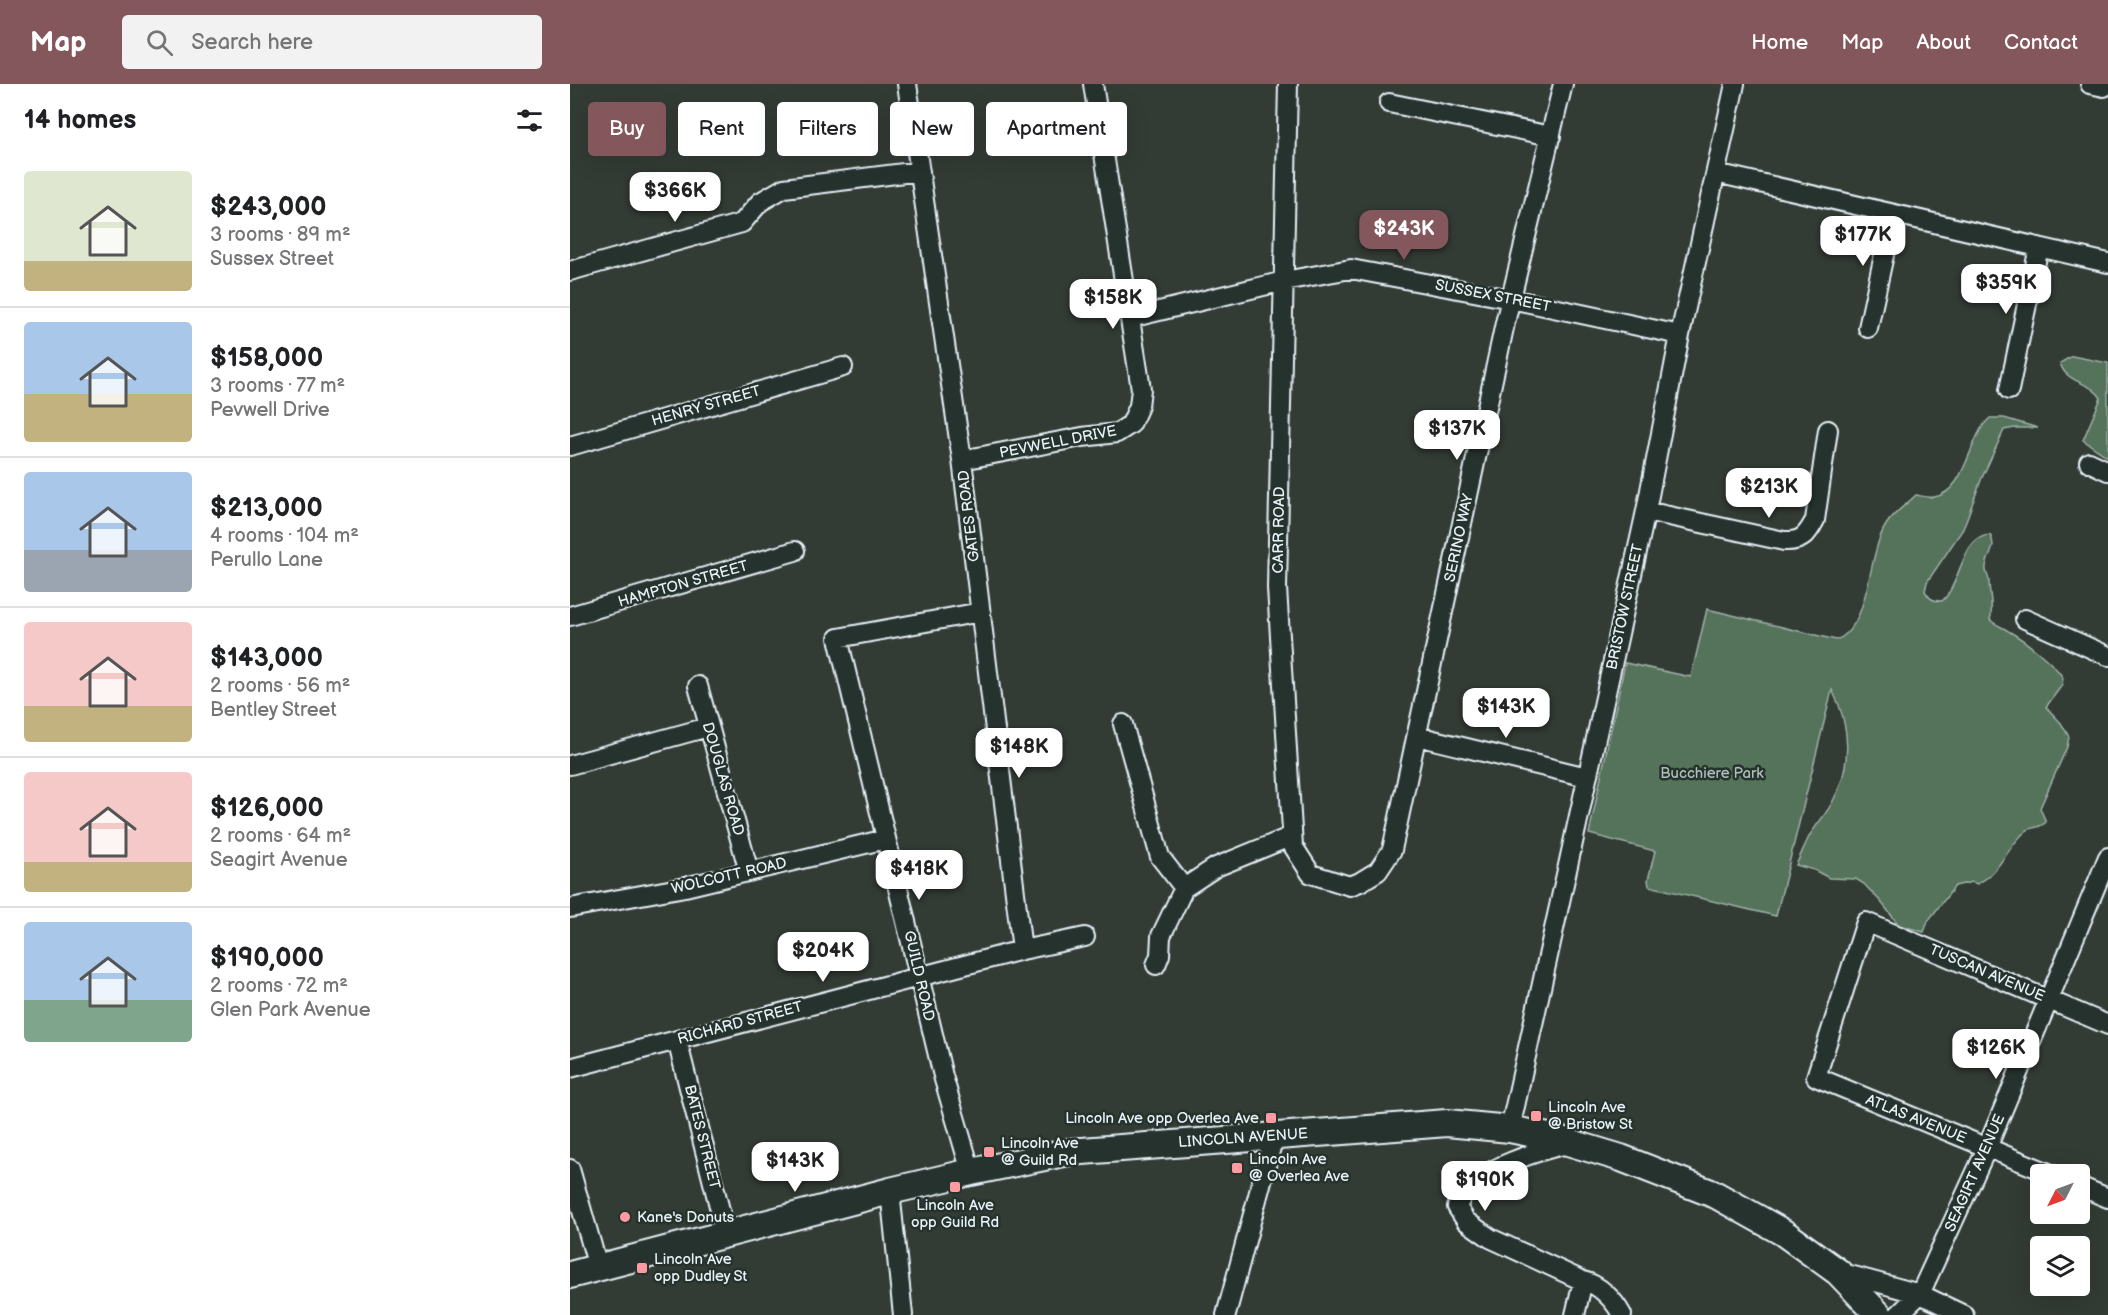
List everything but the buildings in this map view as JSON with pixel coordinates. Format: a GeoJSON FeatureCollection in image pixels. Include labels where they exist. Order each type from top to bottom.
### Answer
{"type":"FeatureCollection","features":[{"type":"Feature","properties":{"kind":"main road","name":"LINCOLN AVENUE"},"geometry":{"type":"LineString","coordinates":[[570,1275],[890,1191],[1069,1152],[1448,1123],[1510,1129],[1571,1143],[1621,1158],[1716,1195],[1784,1233],[1838,1272],[1879,1315]]}},
{"type":"Feature","properties":{"kind":"street","name":"GATES ROAD"},"geometry":{"type":"LineString","coordinates":[[907,84],[962,460],[1022,950]]}},
{"type":"Feature","properties":{"kind":"street","name":"PEVWELL DRIVE"},"geometry":{"type":"LineString","coordinates":[[962,460],[1082,437],[1117,433],[1131,424],[1139,406],[1141,389],[1093,84]]}},
{"type":"Feature","properties":{"kind":"street","name":"CARR ROAD"},"geometry":{"type":"LineString","coordinates":[[1288,84],[1277,588],[1293,846],[1311,874],[1350,886],[1378,871],[1391,852]]}},
{"type":"Feature","properties":{"kind":"street","name":"SERINO WAY"},"geometry":{"type":"LineString","coordinates":[[1391,852],[1511,299],[1563,84]]}},
{"type":"Feature","properties":{"kind":"street","name":"BRISTOW STREET"},"geometry":{"type":"LineString","coordinates":[[1510,1129],[1646,511],[1680,335],[1735,84]]}},
{"type":"Feature","properties":{"kind":"street"},"geometry":{"type":"LineString","coordinates":[[1389,103],[1551,136]]}},
{"type":"Feature","properties":{"kind":"street"},"geometry":{"type":"LineString","coordinates":[[570,271],[742,223],[760,202],[784,188],[920,171]]}},
{"type":"Feature","properties":{"kind":"street"},"geometry":{"type":"LineString","coordinates":[[1716,173],[2108,263]]}},
{"type":"Feature","properties":{"kind":"street"},"geometry":{"type":"LineString","coordinates":[[1868,328],[1893,214]]}},
{"type":"Feature","properties":{"kind":"street"},"geometry":{"type":"LineString","coordinates":[[2009,390],[2039,247]]}},
{"type":"Feature","properties":{"kind":"street","name":"SUSSEX STREET"},"geometry":{"type":"LineString","coordinates":[[1130,318],[1284,281],[1351,269],[1511,299],[1680,335]]}},
{"type":"Feature","properties":{"kind":"street","name":"HENRY STREET"},"geometry":{"type":"LineString","coordinates":[[570,446],[843,367]]}},
{"type":"Feature","properties":{"kind":"street"},"geometry":{"type":"LineString","coordinates":[[1646,511],[1784,541],[1801,540],[1810,532],[1815,520],[1828,430]]}},
{"type":"Feature","properties":{"kind":"street"},"geometry":{"type":"LineString","coordinates":[[2089,462],[2108,471]]}},
{"type":"Feature","properties":{"kind":"street","name":"HAMPTON STREET"},"geometry":{"type":"LineString","coordinates":[[570,616],[795,551]]}},
{"type":"Feature","properties":{"kind":"street","name":"GUILD ROAD"},"geometry":{"type":"LineString","coordinates":[[971,1172],[943,1076],[838,638],[981,612]]}},
{"type":"Feature","properties":{"kind":"street"},"geometry":{"type":"LineString","coordinates":[[2025,619],[2108,656]]}},
{"type":"Feature","properties":{"kind":"street","name":"DOUGLAS ROAD"},"geometry":{"type":"LineString","coordinates":[[698,686],[749,872]]}},
{"type":"Feature","properties":{"kind":"street"},"geometry":{"type":"LineString","coordinates":[[1123,724],[1160,857],[1184,888]]}},
{"type":"Feature","properties":{"kind":"street"},"geometry":{"type":"LineString","coordinates":[[570,765],[708,727]]}},
{"type":"Feature","properties":{"kind":"street"},"geometry":{"type":"LineString","coordinates":[[1417,736],[1587,777]]}},
{"type":"Feature","properties":{"kind":"street"},"geometry":{"type":"LineString","coordinates":[[1156,965],[1160,955],[1161,936],[1184,888],[1216,867],[1292,836]]}},
{"type":"Feature","properties":{"kind":"street","name":"WOLCOTT ROAD"},"geometry":{"type":"LineString","coordinates":[[570,908],[685,887],[886,839]]}},
{"type":"Feature","properties":{"kind":"street","name":"SEAGIRT AVENUE"},"geometry":{"type":"LineString","coordinates":[[1898,1315],[1920,1294],[1987,1148],[2108,856]]}},
{"type":"Feature","properties":{"kind":"street","name":"TUSCAN AVENUE"},"geometry":{"type":"LineString","coordinates":[[1816,1077],[1866,922],[2108,1025]]}},
{"type":"Feature","properties":{"kind":"street","name":"RICHARD STREET"},"geometry":{"type":"LineString","coordinates":[[570,1068],[1022,950],[1085,937]]}},
{"type":"Feature","properties":{"kind":"street","name":"BATES STREET"},"geometry":{"type":"LineString","coordinates":[[677,1040],[726,1234]]}},
{"type":"Feature","properties":{"kind":"street","name":"ATLAS AVENUE"},"geometry":{"type":"LineString","coordinates":[[1816,1077],[2030,1165]]}},
{"type":"Feature","properties":{"kind":"street"},"geometry":{"type":"LineString","coordinates":[[1226,1315],[1274,1136]]}},
{"type":"Feature","properties":{"kind":"street"},"geometry":{"type":"LineString","coordinates":[[1571,1143],[1538,1151],[1484,1175],[1463,1194],[1457,1207],[1466,1221],[1490,1238],[1583,1281],[1592,1283],[1606,1294],[1622,1315]]}},
{"type":"Feature","properties":{"kind":"street"},"geometry":{"type":"LineString","coordinates":[[570,1169],[598,1267]]}},
{"type":"Feature","properties":{"kind":"street"},"geometry":{"type":"LineString","coordinates":[[890,1191],[903,1315]]}},
{"type":"Feature","properties":{"kind":"street"},"geometry":{"type":"LineString","coordinates":[[2090,1191],[2108,1198]]}},
{"type":"Feature","properties":{"kind":"street"},"geometry":{"type":"LineString","coordinates":[[1838,1272],[1920,1294],[1964,1315]]}},
{"type":"Feature","properties":{"kind":"street"},"geometry":{"type":"LineString","coordinates":[[1575,1315],[1583,1281]]}},
{"type":"Feature","properties":{"kind":"green space"},"geometry":{"type":"Polygon","coordinates":[[[2072,356],[2108,363],[2108,457],[2083,440],[2101,398],[2097,392],[2073,379],[2063,370],[2060,363],[2072,356]]]}},
{"type":"Feature","properties":{"kind":"green space","name":"Bucchiere Park"},"geometry":{"type":"Polygon","coordinates":[[[1990,418],[2004,418],[2038,428],[2004,430],[1981,480],[1963,529],[1927,582],[1925,591],[1932,599],[1942,601],[1948,594],[1973,543],[1980,537],[1990,535],[1993,548],[1986,569],[1989,579],[1990,620],[2031,646],[2054,666],[2063,678],[2062,685],[2046,707],[2061,723],[2069,737],[2067,747],[2040,808],[2046,822],[2025,832],[1998,867],[1985,879],[1977,884],[1972,882],[1955,886],[1928,921],[1924,932],[1899,925],[1881,902],[1856,879],[1829,878],[1814,870],[1796,865],[1810,835],[1833,801],[1844,774],[1846,731],[1832,690],[1776,916],[1649,886],[1648,880],[1655,851],[1589,834],[1625,663],[1691,677],[1707,609],[1836,640],[1847,633],[1856,621],[1862,606],[1875,553],[1886,525],[1916,495],[1934,497],[1945,493],[1954,485],[1977,437],[1990,418]]]}},
{"type":"Feature","properties":{"kind":"place","name":"Lincoln Ave @ Bristow St"},"geometry":{"type":"Point","coordinates":[1536,1116]}},
{"type":"Feature","properties":{"kind":"place","name":"Lincoln Ave opp Overlea Ave"},"geometry":{"type":"Point","coordinates":[1271,1118]}},
{"type":"Feature","properties":{"kind":"place","name":"Lincoln Ave @ Guild Rd"},"geometry":{"type":"Point","coordinates":[989,1152]}},
{"type":"Feature","properties":{"kind":"place","name":"Lincoln Ave @ Overlea Ave"},"geometry":{"type":"Point","coordinates":[1237,1168]}},
{"type":"Feature","properties":{"kind":"place","name":"Lincoln Ave opp Guild Rd"},"geometry":{"type":"Point","coordinates":[955,1187]}},
{"type":"Feature","properties":{"kind":"place","name":"Kane's Donuts"},"geometry":{"type":"Point","coordinates":[625,1217]}},
{"type":"Feature","properties":{"kind":"place","name":"Lincoln Ave opp Dudley St"},"geometry":{"type":"Point","coordinates":[642,1268]}}]}
